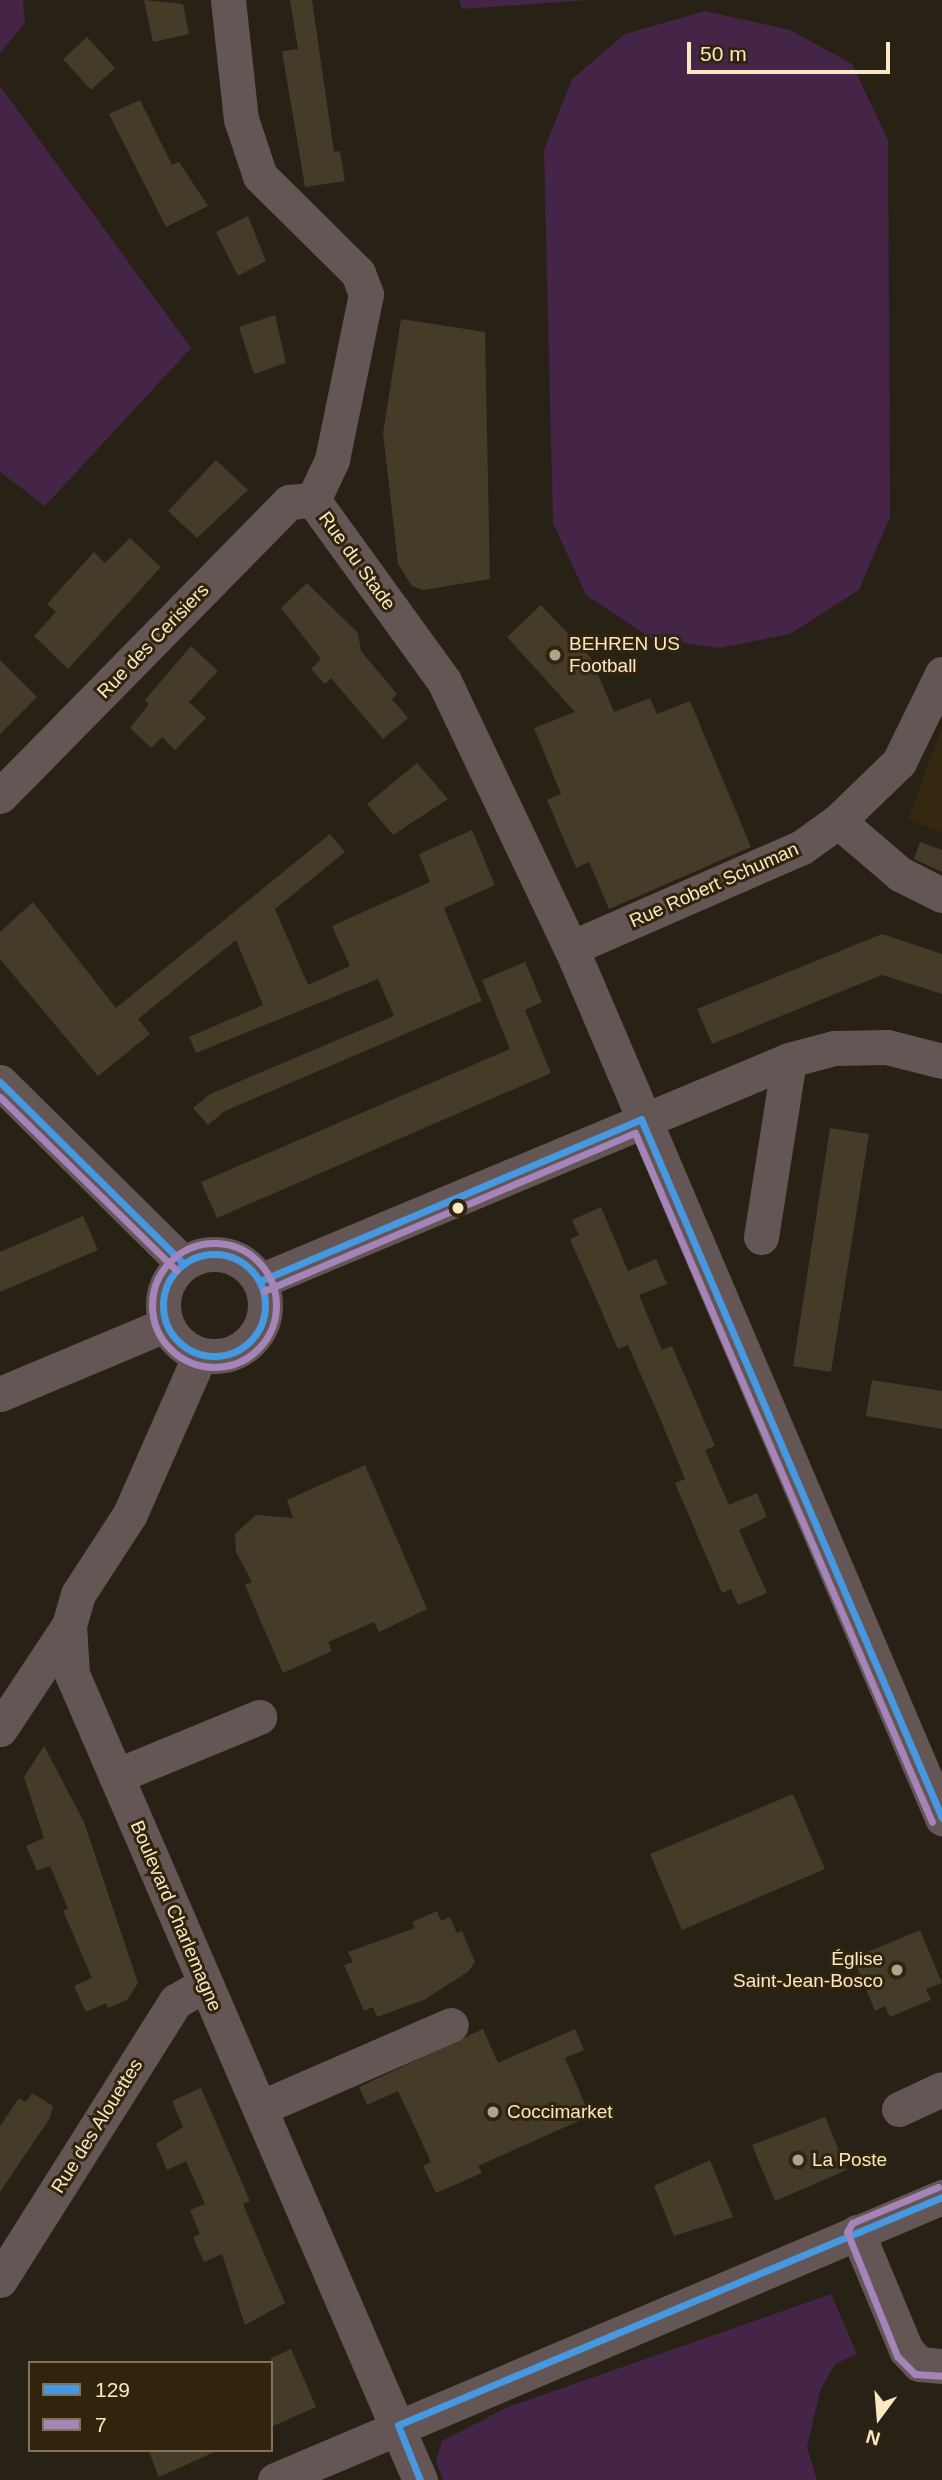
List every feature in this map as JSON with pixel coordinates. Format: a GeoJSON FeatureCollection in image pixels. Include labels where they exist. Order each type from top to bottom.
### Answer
{"type":"FeatureCollection","features":[{"type":"Feature","properties":{"kind":"street","name":"Rue du Stade"},"geometry":{"type":"LineString","coordinates":[[228,0],[241,119],[260,176],[358,273],[366,294],[332,460],[313,500],[444,681],[571,948],[641,1119],[942,1818]]}},
{"type":"Feature","properties":{"kind":"street","name":"Rue des Cerisiers"},"geometry":{"type":"LineString","coordinates":[[0,796],[289,502],[313,500]]}},
{"type":"Feature","properties":{"kind":"street","name":"Rue Robert Schuman"},"geometry":{"type":"LineString","coordinates":[[571,948],[802,847],[838,821],[899,762],[942,674]]}},
{"type":"Feature","properties":{"kind":"street"},"geometry":{"type":"LineString","coordinates":[[838,821],[900,874],[942,895]]}},
{"type":"Feature","properties":{"kind":"street"},"geometry":{"type":"LineString","coordinates":[[260,1282],[641,1119],[789,1060],[834,1048],[887,1047],[942,1061]]}},
{"type":"Feature","properties":{"kind":"street"},"geometry":{"type":"LineString","coordinates":[[761,1237],[789,1060]]}},
{"type":"Feature","properties":{"kind":"street"},"geometry":{"type":"LineString","coordinates":[[0,1082],[183,1263]]}},
{"type":"Feature","properties":{"kind":"street"},"geometry":{"type":"LineString","coordinates":[[220,1254],[244,1263],[260,1282],[266,1303],[258,1333],[224,1356],[200,1355],[178,1344],[165,1325],[162,1296],[183,1263],[220,1254]]}},
{"type":"Feature","properties":{"kind":"street"},"geometry":{"type":"LineString","coordinates":[[0,1394],[165,1325]]}},
{"type":"Feature","properties":{"kind":"street","name":"Boulevard Charlemagne"},"geometry":{"type":"LineString","coordinates":[[200,1355],[130,1514],[78,1594],[69,1625],[72,1674],[420,2480]]}},
{"type":"Feature","properties":{"kind":"street"},"geometry":{"type":"LineString","coordinates":[[0,1729],[69,1625]]}},
{"type":"Feature","properties":{"kind":"street"},"geometry":{"type":"LineString","coordinates":[[116,1776],[259,1717]]}},
{"type":"Feature","properties":{"kind":"street","name":"Rue des Alouettes"},"geometry":{"type":"LineString","coordinates":[[0,2280],[176,2001],[205,1984]]}},
{"type":"Feature","properties":{"kind":"street"},"geometry":{"type":"LineString","coordinates":[[260,2108],[451,2025]]}},
{"type":"Feature","properties":{"kind":"street"},"geometry":{"type":"LineString","coordinates":[[899,2109],[942,2089]]}},
{"type":"Feature","properties":{"kind":"street"},"geometry":{"type":"LineString","coordinates":[[275,2480],[398,2425],[942,2197]]}},
{"type":"Feature","properties":{"kind":"street"},"geometry":{"type":"LineString","coordinates":[[857,2232],[906,2350],[919,2364],[942,2366]]}},
{"type":"Feature","properties":{"kind":"shaded area"},"geometry":{"type":"Polygon","coordinates":[[[0,0],[23,0],[25,23],[0,53],[0,0]]]}},
{"type":"Feature","properties":{"kind":"shaded area"},"geometry":{"type":"Polygon","coordinates":[[[459,0],[589,0],[462,9],[459,0]]]}},
{"type":"Feature","properties":{"kind":"shaded area"},"geometry":{"type":"Polygon","coordinates":[[[705,11],[790,30],[852,64],[888,140],[890,517],[859,590],[790,634],[720,648],[652,639],[586,595],[553,523],[544,150],[572,79],[625,34],[705,11]]]}},
{"type":"Feature","properties":{"kind":"shaded area"},"geometry":{"type":"Polygon","coordinates":[[[0,86],[191,348],[45,506],[0,472],[0,86]]]}},
{"type":"Feature","properties":{"kind":"shaded area"},"geometry":{"type":"Polygon","coordinates":[[[942,727],[942,832],[908,820],[942,727]]]}},
{"type":"Feature","properties":{"kind":"shaded area"},"geometry":{"type":"Polygon","coordinates":[[[831,2294],[857,2354],[835,2364],[820,2391],[807,2447],[817,2480],[443,2480],[436,2461],[442,2441],[508,2407],[831,2294]]]}},
{"type":"Feature","properties":{"kind":"building"},"geometry":{"type":"Polygon","coordinates":[[[144,0],[183,4],[189,34],[153,42],[144,0]]]}},
{"type":"Feature","properties":{"kind":"building"},"geometry":{"type":"Polygon","coordinates":[[[290,0],[312,0],[334,152],[340,151],[345,181],[305,187],[282,51],[298,49],[290,0]]]}},
{"type":"Feature","properties":{"kind":"building"},"geometry":{"type":"Polygon","coordinates":[[[87,37],[115,68],[91,90],[63,59],[87,37]]]}},
{"type":"Feature","properties":{"kind":"building"},"geometry":{"type":"Polygon","coordinates":[[[140,100],[172,165],[179,162],[208,206],[166,227],[109,114],[140,100]]]}},
{"type":"Feature","properties":{"kind":"building"},"geometry":{"type":"Polygon","coordinates":[[[248,216],[266,261],[238,276],[216,232],[248,216]]]}},
{"type":"Feature","properties":{"kind":"building"},"geometry":{"type":"Polygon","coordinates":[[[275,315],[286,363],[254,374],[239,327],[275,315]]]}},
{"type":"Feature","properties":{"kind":"building"},"geometry":{"type":"Polygon","coordinates":[[[401,319],[485,332],[490,579],[423,590],[412,586],[398,564],[383,433],[401,319]]]}},
{"type":"Feature","properties":{"kind":"building"},"geometry":{"type":"Polygon","coordinates":[[[216,460],[248,490],[197,538],[168,511],[216,460]]]}},
{"type":"Feature","properties":{"kind":"building"},"geometry":{"type":"Polygon","coordinates":[[[130,538],[161,567],[68,669],[34,636],[56,612],[47,604],[94,552],[105,563],[130,538]]]}},
{"type":"Feature","properties":{"kind":"building"},"geometry":{"type":"Polygon","coordinates":[[[307,583],[358,633],[361,651],[397,694],[392,699],[408,718],[383,739],[331,678],[325,684],[311,669],[321,659],[281,608],[307,583]]]}},
{"type":"Feature","properties":{"kind":"building"},"geometry":{"type":"Polygon","coordinates":[[[541,605],[591,658],[614,712],[650,698],[657,714],[690,701],[751,847],[609,909],[589,862],[576,868],[547,800],[561,794],[534,728],[575,712],[507,637],[541,605]]]}},
{"type":"Feature","properties":{"kind":"building"},"geometry":{"type":"Polygon","coordinates":[[[191,646],[218,671],[189,702],[206,718],[175,750],[162,737],[151,748],[130,728],[149,704],[145,700],[191,646]]]}},
{"type":"Feature","properties":{"kind":"building"},"geometry":{"type":"Polygon","coordinates":[[[0,660],[37,697],[0,734],[0,660]]]}},
{"type":"Feature","properties":{"kind":"building"},"geometry":{"type":"Polygon","coordinates":[[[417,763],[448,799],[393,835],[367,804],[417,763]]]}},
{"type":"Feature","properties":{"kind":"building"},"geometry":{"type":"Polygon","coordinates":[[[472,830],[495,885],[444,908],[482,1001],[225,1111],[208,1125],[193,1108],[210,1094],[394,1016],[378,979],[196,1053],[189,1037],[263,1005],[236,940],[138,1019],[150,1034],[98,1076],[0,959],[0,932],[33,902],[116,1008],[330,834],[345,852],[275,909],[308,985],[350,966],[332,926],[430,882],[419,854],[472,830]]]}},
{"type":"Feature","properties":{"kind":"building"},"geometry":{"type":"Polygon","coordinates":[[[920,842],[942,850],[942,872],[914,859],[920,842]]]}},
{"type":"Feature","properties":{"kind":"building"},"geometry":{"type":"Polygon","coordinates":[[[882,934],[942,954],[942,994],[882,975],[712,1044],[697,1009],[882,934]]]}},
{"type":"Feature","properties":{"kind":"building"},"geometry":{"type":"Polygon","coordinates":[[[525,962],[542,1002],[525,1010],[551,1073],[217,1218],[201,1182],[510,1049],[482,980],[525,962]]]}},
{"type":"Feature","properties":{"kind":"building"},"geometry":{"type":"Polygon","coordinates":[[[830,1128],[869,1134],[831,1372],[793,1366],[830,1128]]]}},
{"type":"Feature","properties":{"kind":"building"},"geometry":{"type":"Polygon","coordinates":[[[601,1207],[628,1271],[656,1259],[667,1284],[639,1295],[662,1350],[672,1346],[715,1446],[705,1450],[729,1505],[757,1493],[767,1517],[739,1530],[767,1593],[738,1605],[731,1589],[722,1593],[675,1483],[685,1479],[661,1421],[628,1345],[618,1349],[570,1239],[579,1235],[572,1220],[601,1207]]]}},
{"type":"Feature","properties":{"kind":"building"},"geometry":{"type":"Polygon","coordinates":[[[83,1216],[98,1250],[0,1292],[0,1252],[83,1216]]]}},
{"type":"Feature","properties":{"kind":"building"},"geometry":{"type":"Polygon","coordinates":[[[872,1380],[942,1391],[942,1429],[866,1416],[872,1380]]]}},
{"type":"Feature","properties":{"kind":"building"},"geometry":{"type":"Polygon","coordinates":[[[365,1465],[427,1609],[379,1632],[374,1622],[328,1642],[332,1651],[283,1673],[245,1585],[252,1582],[236,1552],[235,1534],[256,1515],[293,1518],[287,1500],[365,1465]]]}},
{"type":"Feature","properties":{"kind":"building"},"geometry":{"type":"Polygon","coordinates":[[[44,1746],[84,1822],[138,1983],[127,2000],[108,2008],[106,2003],[86,2012],[74,1986],[92,1978],[63,1911],[68,1909],[50,1866],[37,1871],[26,1846],[44,1838],[24,1777],[44,1746]]]}},
{"type":"Feature","properties":{"kind":"building"},"geometry":{"type":"Polygon","coordinates":[[[793,1794],[825,1869],[682,1930],[650,1854],[793,1794]]]}},
{"type":"Feature","properties":{"kind":"building"},"geometry":{"type":"Polygon","coordinates":[[[437,1911],[441,1921],[450,1917],[457,1933],[462,1931],[475,1962],[469,1971],[424,2000],[377,2017],[373,2007],[364,2011],[344,1965],[353,1962],[348,1952],[415,1928],[412,1922],[437,1911]]]}},
{"type":"Feature","properties":{"kind":"building","name":"Église Saint-Jean-Bosco"},"geometry":{"type":"Polygon","coordinates":[[[920,1930],[942,1983],[926,1989],[931,2000],[890,2017],[885,2006],[875,2011],[853,1958],[920,1930]]]}},
{"type":"Feature","properties":{"kind":"building"},"geometry":{"type":"Polygon","coordinates":[[[483,2029],[498,2063],[575,2029],[584,2050],[565,2058],[590,2116],[478,2166],[482,2173],[436,2193],[423,2166],[431,2162],[398,2091],[367,2105],[359,2087],[483,2029]]]}},
{"type":"Feature","properties":{"kind":"building"},"geometry":{"type":"Polygon","coordinates":[[[201,2088],[250,2201],[243,2204],[285,2303],[245,2325],[222,2254],[204,2262],[193,2237],[200,2234],[190,2210],[205,2204],[186,2161],[167,2170],[156,2144],[183,2127],[172,2101],[201,2088]]]}},
{"type":"Feature","properties":{"kind":"building"},"geometry":{"type":"Polygon","coordinates":[[[32,2093],[53,2106],[50,2118],[0,2192],[0,2126],[19,2098],[26,2102],[32,2093]]]}},
{"type":"Feature","properties":{"kind":"building"},"geometry":{"type":"Polygon","coordinates":[[[825,2117],[847,2170],[775,2201],[752,2145],[825,2117]]]}},
{"type":"Feature","properties":{"kind":"building"},"geometry":{"type":"Polygon","coordinates":[[[710,2160],[733,2217],[674,2236],[654,2186],[710,2160]]]}},
{"type":"Feature","properties":{"kind":"building"},"geometry":{"type":"Polygon","coordinates":[[[291,2349],[316,2407],[273,2426],[273,2361],[271,2358],[291,2349]]]}},
{"type":"Feature","properties":{"kind":"building"},"geometry":{"type":"Polygon","coordinates":[[[149,2452],[215,2452],[159,2477],[149,2452]]]}},
{"type":"Feature","properties":{"kind":"transit line","name":"129"},"geometry":{"type":"LineString","coordinates":[[0,1082],[183,1263]]}},
{"type":"Feature","properties":{"kind":"transit line","name":"7"},"geometry":{"type":"LineString","coordinates":[[0,1097],[176,1270]]}},
{"type":"Feature","properties":{"kind":"transit line","name":"129"},"geometry":{"type":"LineString","coordinates":[[260,1281],[641,1119],[942,1818]]}},
{"type":"Feature","properties":{"kind":"transit line","name":"7"},"geometry":{"type":"LineString","coordinates":[[264,1291],[635,1133],[932,1822]]}},
{"type":"Feature","properties":{"kind":"transit line","name":"7"},"geometry":{"type":"LineString","coordinates":[[214,1243],[238,1248],[258,1261],[271,1281],[276,1305],[271,1329],[258,1349],[238,1362],[214,1367],[190,1362],[170,1349],[157,1329],[152,1305],[157,1281],[170,1261],[190,1248],[214,1243]]}},
{"type":"Feature","properties":{"kind":"transit line","name":"129"},"geometry":{"type":"LineString","coordinates":[[214,1254],[243,1262],[257,1276],[265,1305],[257,1334],[243,1348],[214,1356],[185,1348],[171,1334],[163,1305],[171,1276],[185,1262],[214,1254]]}},
{"type":"Feature","properties":{"kind":"transit line","name":"7"},"geometry":{"type":"LineString","coordinates":[[938,2187],[852,2223],[847,2232],[897,2356],[915,2374],[941,2376]]}},
{"type":"Feature","properties":{"kind":"transit line","name":"129"},"geometry":{"type":"LineString","coordinates":[[420,2480],[398,2425],[942,2197]]}},
{"type":"Feature","properties":{"kind":"place","name":"BEHREN US Football"},"geometry":{"type":"Point","coordinates":[555,655]}},
{"type":"Feature","properties":{"kind":"place","name":"Église Saint-Jean-Bosco"},"geometry":{"type":"Point","coordinates":[897,1970]}},
{"type":"Feature","properties":{"kind":"place","name":"Coccimarket"},"geometry":{"type":"Point","coordinates":[493,2112]}},
{"type":"Feature","properties":{"kind":"place","name":"La Poste"},"geometry":{"type":"Point","coordinates":[798,2160]}}]}
